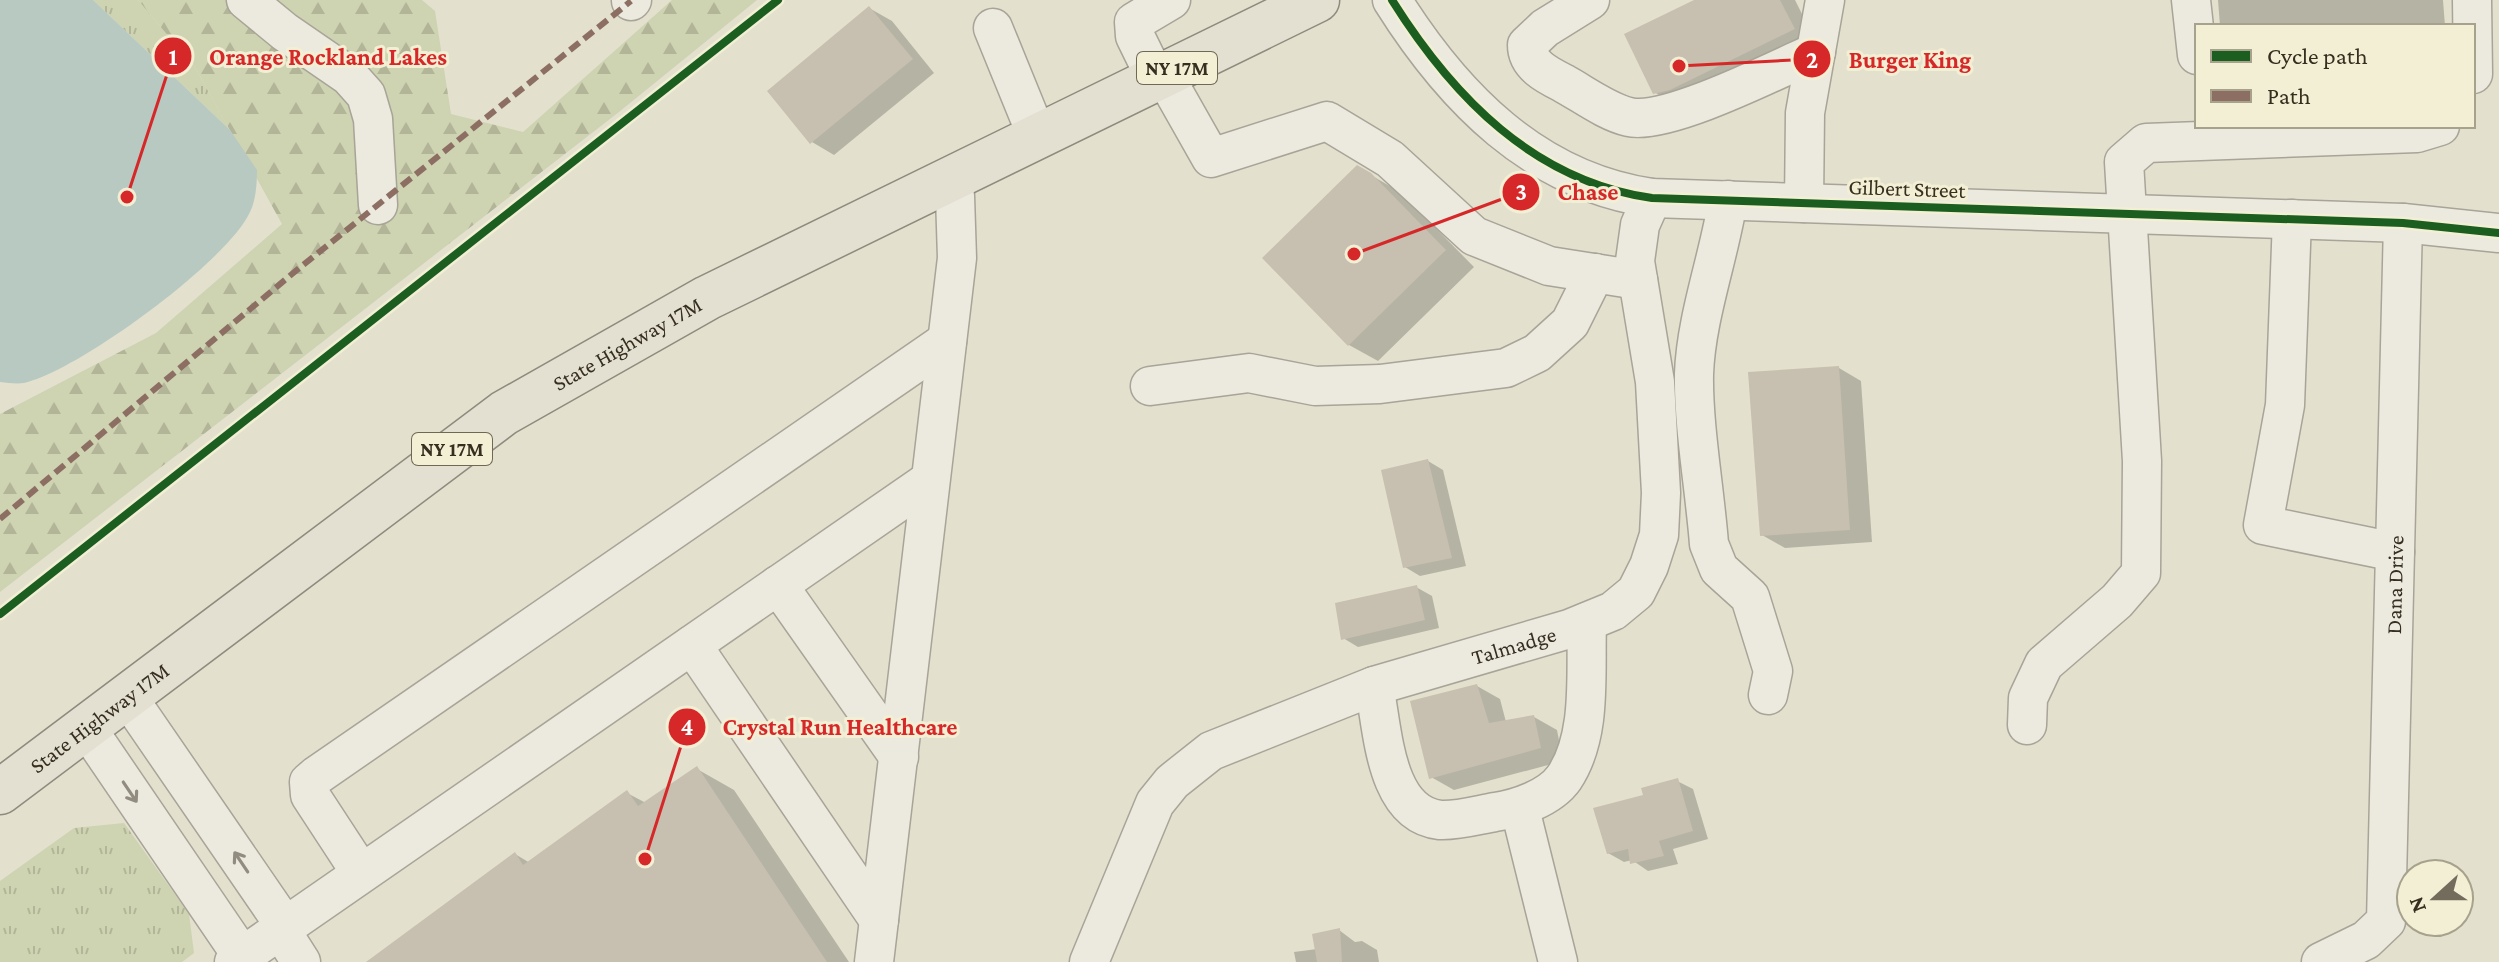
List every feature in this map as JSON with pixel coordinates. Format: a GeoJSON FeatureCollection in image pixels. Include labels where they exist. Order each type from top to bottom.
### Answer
{"type":"FeatureCollection","features":[{"type":"Feature","properties":{"kind":"main road","name":"State Highway 17M"},"geometry":{"type":"LineString","coordinates":[[0,792],[504,413],[707,298],[1317,0]]}},
{"type":"Feature","properties":{"kind":"street"},"geometry":{"type":"LineString","coordinates":[[246,0],[285,32],[349,76],[366,95],[373,119],[378,205]]}},
{"type":"Feature","properties":{"kind":"street"},"geometry":{"type":"LineString","coordinates":[[1171,0],[1134,22],[1135,36],[1211,158],[1327,121],[1390,159],[1474,236],[1549,266],[1638,280]]}},
{"type":"Feature","properties":{"kind":"street","name":"Gilbert Street"},"geometry":{"type":"LineString","coordinates":[[1392,0],[1437,66],[1465,98],[1533,155],[1590,183],[1652,198],[2495,224]]}},
{"type":"Feature","properties":{"kind":"street"},"geometry":{"type":"LineString","coordinates":[[1590,0],[1545,28],[1527,45],[1527,53],[1533,63],[1554,79],[1631,118],[1661,114],[1706,100],[1816,52]]}},
{"type":"Feature","properties":{"kind":"street"},"geometry":{"type":"LineString","coordinates":[[1804,203],[1805,113],[1825,0]]}},
{"type":"Feature","properties":{"kind":"street"},"geometry":{"type":"LineString","coordinates":[[2191,0],[2195,37]]}},
{"type":"Feature","properties":{"kind":"street"},"geometry":{"type":"LineString","coordinates":[[2472,0],[2472,24]]}},
{"type":"Feature","properties":{"kind":"street"},"geometry":{"type":"LineString","coordinates":[[993,28],[1037,136]]}},
{"type":"Feature","properties":{"kind":"street"},"geometry":{"type":"LineString","coordinates":[[2027,725],[2028,698],[2044,664],[2117,601],[2141,573],[2142,461],[2124,162],[2146,143],[2202,133],[2417,133],[2433,128]]}},
{"type":"Feature","properties":{"kind":"street"},"geometry":{"type":"LineString","coordinates":[[874,962],[957,258],[955,196],[950,178]]}},
{"type":"Feature","properties":{"kind":"street","name":"Talmadge"},"geometry":{"type":"LineString","coordinates":[[1094,947],[1155,803],[1172,782],[1211,751],[1374,686],[1587,622],[1613,611],[1636,592],[1659,535],[1661,493],[1655,382],[1635,261],[1640,225],[1652,198]]}},
{"type":"Feature","properties":{"kind":"street"},"geometry":{"type":"LineString","coordinates":[[1728,200],[1719,256],[1700,327],[1694,375],[1709,544],[1719,569],[1750,597],[1773,671],[1768,695]]}},
{"type":"Feature","properties":{"kind":"street"},"geometry":{"type":"LineString","coordinates":[[2292,219],[2285,405],[2263,525],[2395,552]]}},
{"type":"Feature","properties":{"kind":"street","name":"Dana Drive"},"geometry":{"type":"LineString","coordinates":[[2361,955],[2386,921],[2403,223]]}},
{"type":"Feature","properties":{"kind":"street"},"geometry":{"type":"LineString","coordinates":[[1150,386],[1249,373],[1315,386],[1380,384],[1506,368],[1537,353],[1570,323],[1595,273]]}},
{"type":"Feature","properties":{"kind":"street"},"geometry":{"type":"LineString","coordinates":[[361,873],[310,795],[309,782],[947,341]]}},
{"type":"Feature","properties":{"kind":"street"},"geometry":{"type":"LineString","coordinates":[[86,727],[238,959],[930,480]]}},
{"type":"Feature","properties":{"kind":"street"},"geometry":{"type":"LineString","coordinates":[[778,585],[899,757]]}},
{"type":"Feature","properties":{"kind":"street"},"geometry":{"type":"LineString","coordinates":[[1374,686],[1391,771],[1402,796],[1420,813],[1440,820],[1520,809],[1563,780],[1581,740],[1587,622]]}},
{"type":"Feature","properties":{"kind":"street"},"geometry":{"type":"LineString","coordinates":[[692,645],[879,920]]}},
{"type":"Feature","properties":{"kind":"street"},"geometry":{"type":"LineString","coordinates":[[127,696],[282,928],[301,962]]}},
{"type":"Feature","properties":{"kind":"street"},"geometry":{"type":"LineString","coordinates":[[1520,809],[1558,962]]}},
{"type":"Feature","properties":{"kind":"street"},"geometry":{"type":"LineString","coordinates":[[2321,962],[2361,955]]}},
{"type":"Feature","properties":{"kind":"green space"},"geometry":{"type":"Polygon","coordinates":[[[93,0],[138,0],[196,69],[230,130],[93,0]]]}},
{"type":"Feature","properties":{"kind":"green space"},"geometry":{"type":"Polygon","coordinates":[[[138,0],[422,0],[435,11],[451,114],[523,132],[672,0],[757,0],[619,112],[0,592],[0,414],[156,333],[282,224],[196,69],[138,0]]]}},
{"type":"Feature","properties":{"kind":"green space"},"geometry":{"type":"Polygon","coordinates":[[[124,823],[189,914],[194,953],[182,962],[0,962],[0,881],[74,828],[124,823]]]}},
{"type":"Feature","properties":{"kind":"shaded area"},"geometry":{"type":"Polygon","coordinates":[[[0,0],[93,0],[230,130],[257,170],[255,197],[250,212],[213,258],[113,337],[48,374],[21,383],[0,382],[0,0]]]}},
{"type":"Feature","properties":{"kind":"building"},"geometry":{"type":"Polygon","coordinates":[[[1694,0],[1780,0],[1795,29],[1670,90],[1653,94],[1624,34],[1694,0]]]}},
{"type":"Feature","properties":{"kind":"building"},"geometry":{"type":"Polygon","coordinates":[[[869,6],[913,59],[810,144],[767,91],[869,6]]]}},
{"type":"Feature","properties":{"kind":"building"},"geometry":{"type":"Polygon","coordinates":[[[1357,165],[1371,173],[1446,250],[1348,346],[1262,258],[1357,165]]]}},
{"type":"Feature","properties":{"kind":"building"},"geometry":{"type":"Polygon","coordinates":[[[1839,366],[1850,530],[1760,536],[1748,372],[1839,366]]]}},
{"type":"Feature","properties":{"kind":"building"},"geometry":{"type":"Polygon","coordinates":[[[1428,459],[1452,558],[1403,568],[1381,470],[1428,459]]]}},
{"type":"Feature","properties":{"kind":"building"},"geometry":{"type":"Polygon","coordinates":[[[1417,585],[1425,620],[1341,640],[1335,603],[1417,585]]]}},
{"type":"Feature","properties":{"kind":"building"},"geometry":{"type":"Polygon","coordinates":[[[1477,684],[1489,723],[1534,715],[1541,748],[1429,779],[1410,701],[1477,684]]]}},
{"type":"Feature","properties":{"kind":"building"},"geometry":{"type":"Polygon","coordinates":[[[697,766],[827,962],[366,962],[515,852],[523,865],[627,790],[638,806],[697,766]]]}},
{"type":"Feature","properties":{"kind":"building"},"geometry":{"type":"Polygon","coordinates":[[[1678,778],[1693,831],[1659,841],[1664,856],[1630,864],[1628,849],[1607,854],[1593,808],[1643,795],[1641,788],[1678,778]]]}},
{"type":"Feature","properties":{"kind":"building"},"geometry":{"type":"Polygon","coordinates":[[[1340,928],[1342,962],[1317,962],[1312,934],[1340,928]]]}},
{"type":"Feature","properties":{"kind":"marked path"},"geometry":{"type":"LineString","coordinates":[[0,519],[292,274],[631,1]]}},
{"type":"Feature","properties":{"kind":"cycle path"},"geometry":{"type":"LineString","coordinates":[[0,614],[778,0]]}},
{"type":"Feature","properties":{"kind":"cycle path"},"geometry":{"type":"LineString","coordinates":[[1392,0],[1442,69],[1470,101],[1501,129],[1570,174],[1609,189],[1652,198],[2403,223],[2499,233]]}},
{"type":"Feature","properties":{"kind":"place","name":"Burger King"},"geometry":{"type":"Point","coordinates":[1679,66]}},
{"type":"Feature","properties":{"kind":"place","name":"Orange Rockland Lakes"},"geometry":{"type":"Point","coordinates":[127,197]}},
{"type":"Feature","properties":{"kind":"place","name":"Chase"},"geometry":{"type":"Point","coordinates":[1354,254]}},
{"type":"Feature","properties":{"kind":"place","name":"Crystal Run Healthcare"},"geometry":{"type":"Point","coordinates":[645,859]}}]}
